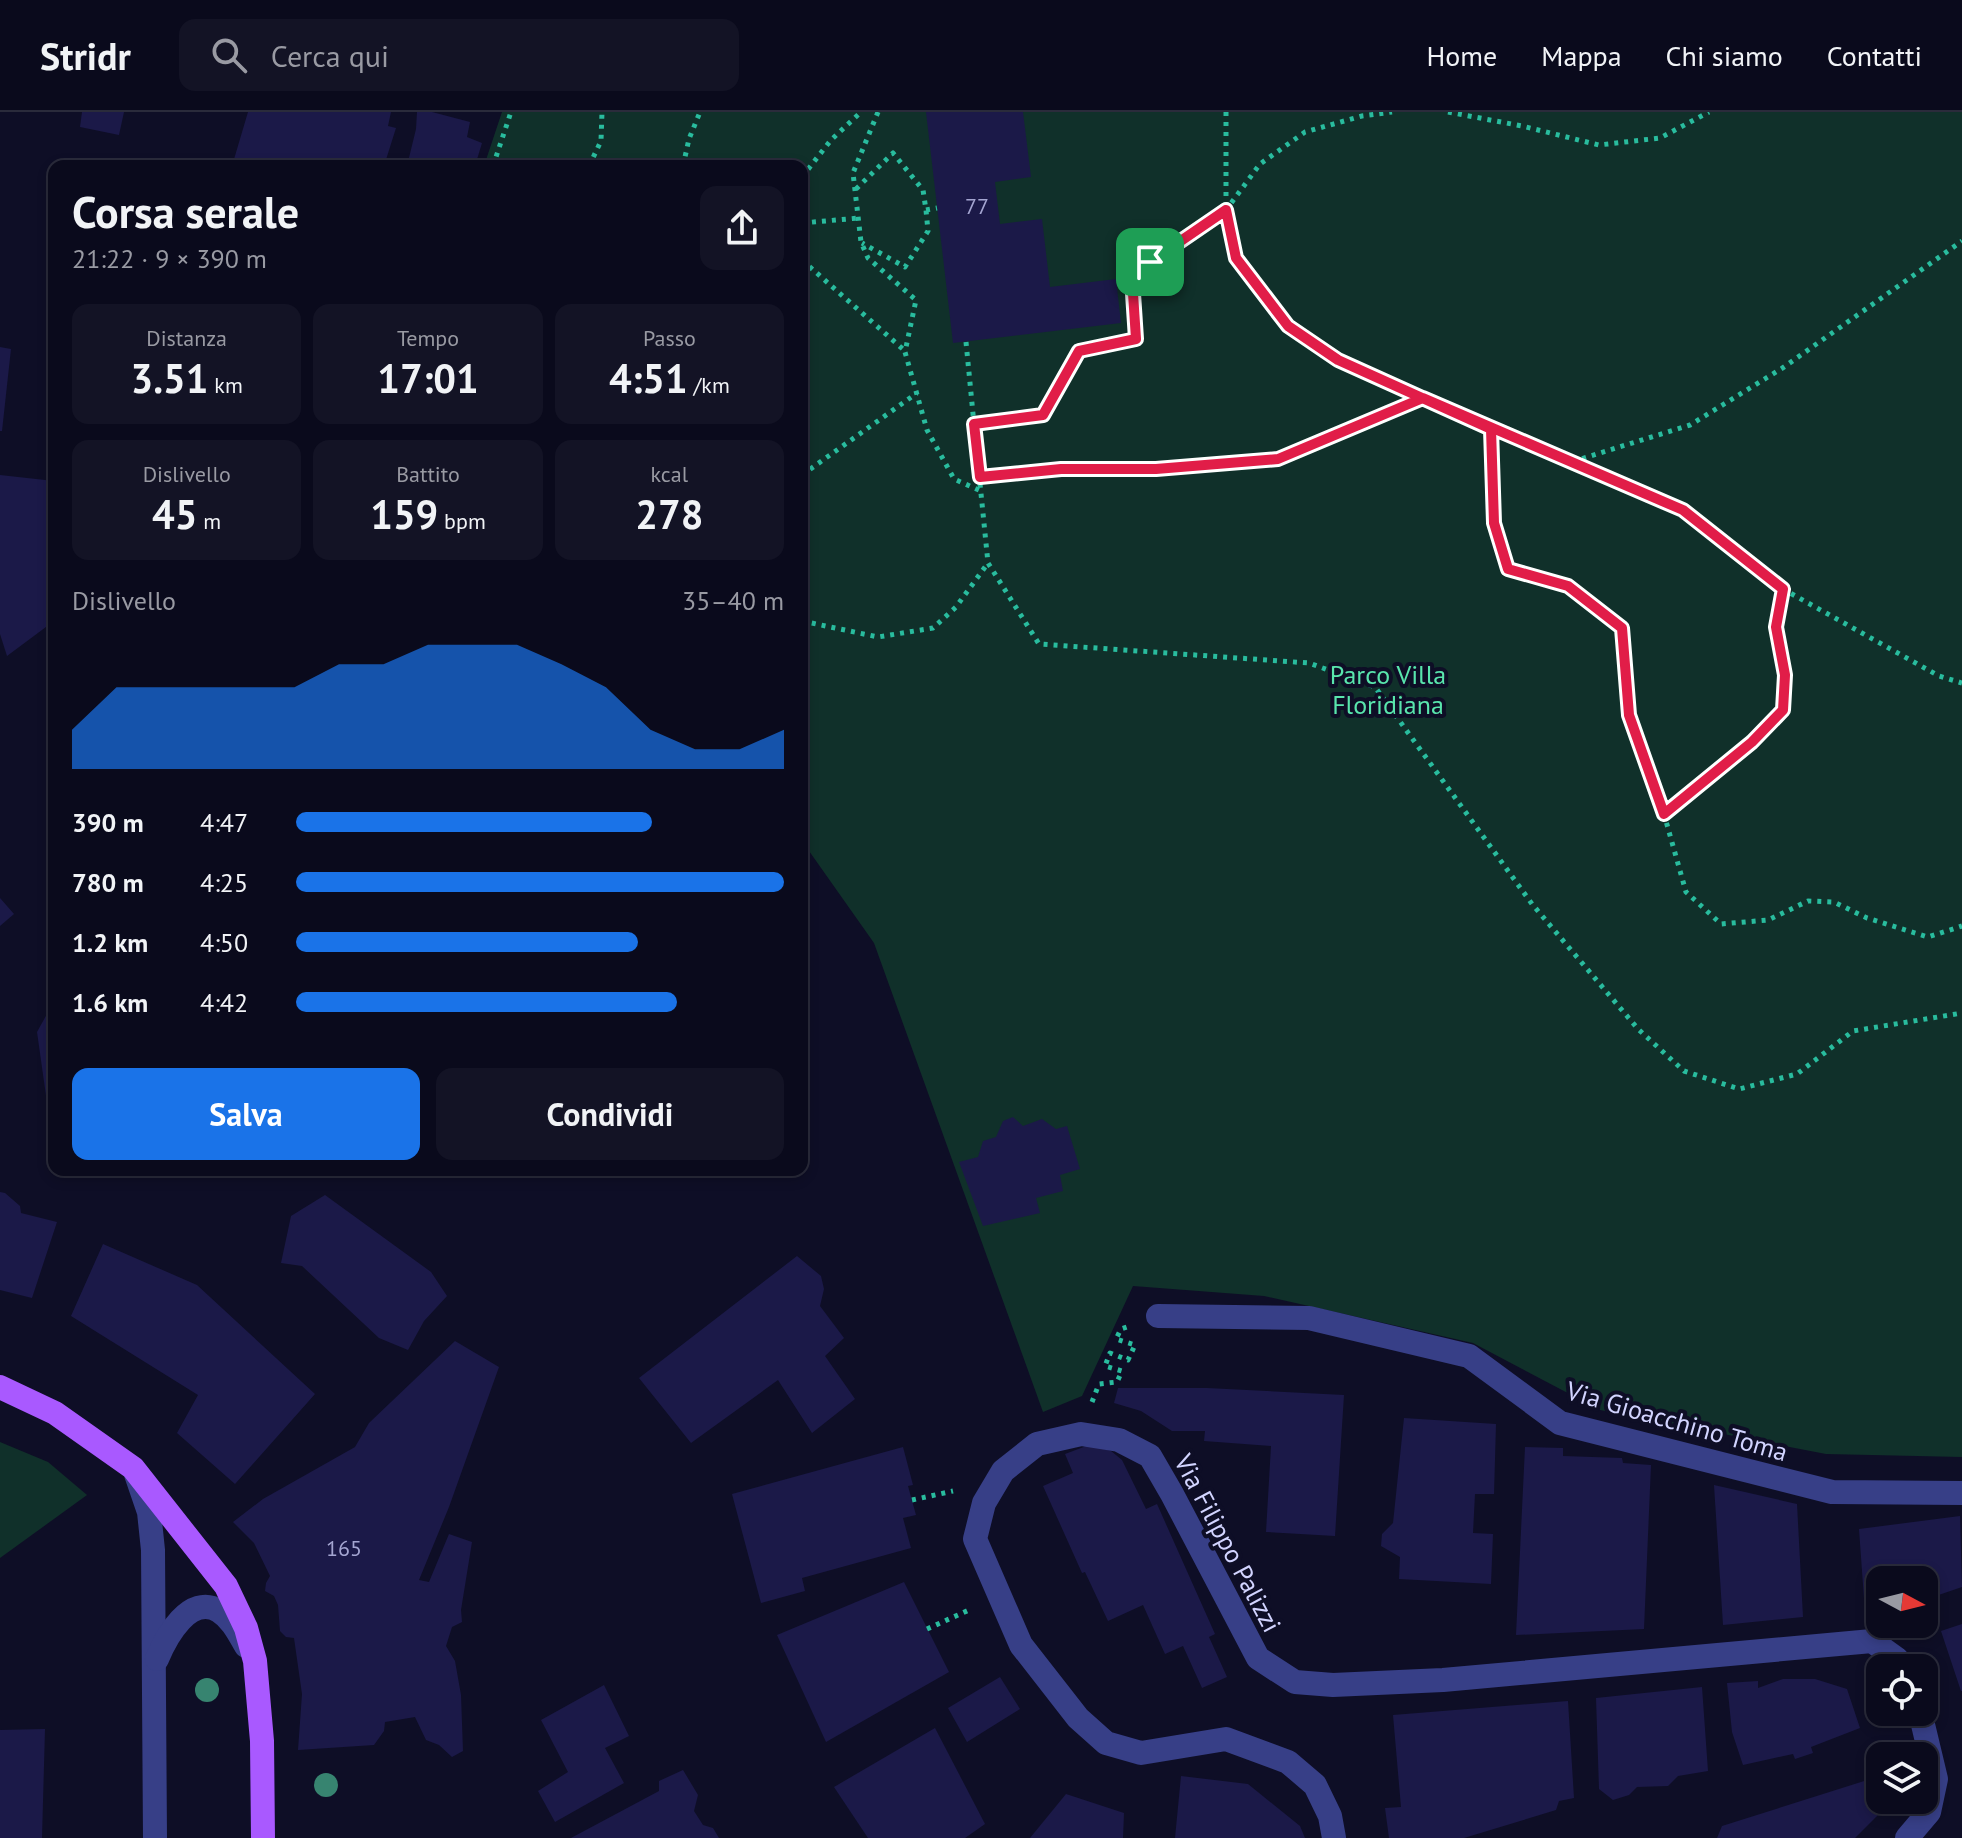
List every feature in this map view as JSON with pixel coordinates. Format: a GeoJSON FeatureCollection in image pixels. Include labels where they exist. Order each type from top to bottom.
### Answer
{"type":"FeatureCollection","features":[{"type":"Feature","properties":{"kind":"main road"},"geometry":{"type":"LineString","coordinates":[[0,1387],[55,1413],[133,1468],[226,1586],[246,1628],[255,1661],[262,1741],[263,1838]]}},
{"type":"Feature","properties":{"kind":"street","name":"Via Gioacchino Toma"},"geometry":{"type":"LineString","coordinates":[[1158,1316],[1309,1318],[1469,1356],[1560,1423],[1832,1492],[1962,1493]]}},
{"type":"Feature","properties":{"kind":"street","name":"Via Filippo Palizzi"},"geometry":{"type":"LineString","coordinates":[[1334,1838],[1330,1816],[1315,1785],[1288,1762],[1226,1739],[1141,1753],[1106,1743],[1078,1718],[1021,1645],[975,1539],[984,1503],[1003,1471],[1037,1444],[1081,1434],[1119,1440],[1150,1456],[1258,1658],[1295,1682],[1333,1685],[1443,1680],[1872,1641],[1890,1654]]}},
{"type":"Feature","properties":{"kind":"street"},"geometry":{"type":"LineString","coordinates":[[133,1468],[149,1512],[153,1550],[155,1838]]}},
{"type":"Feature","properties":{"kind":"street"},"geometry":{"type":"LineString","coordinates":[[155,1665],[162,1646],[178,1623],[198,1607],[209,1606],[233,1624],[255,1661]]}},
{"type":"Feature","properties":{"kind":"street"},"geometry":{"type":"LineString","coordinates":[[1907,1838],[1929,1812],[1936,1779],[1923,1726]]}},
{"type":"Feature","properties":{"kind":"path"},"geometry":{"type":"LineString","coordinates":[[495,160],[511,112]]}},
{"type":"Feature","properties":{"kind":"path"},"geometry":{"type":"LineString","coordinates":[[592,160],[601,141],[602,112]]}},
{"type":"Feature","properties":{"kind":"path"},"geometry":{"type":"LineString","coordinates":[[684,160],[700,112]]}},
{"type":"Feature","properties":{"kind":"path"},"geometry":{"type":"LineString","coordinates":[[808,169],[831,140],[861,112]]}},
{"type":"Feature","properties":{"kind":"path"},"geometry":{"type":"LineString","coordinates":[[878,112],[853,173],[861,242],[868,258],[916,300],[905,352],[927,430],[954,479],[981,491]]}},
{"type":"Feature","properties":{"kind":"path"},"geometry":{"type":"LineString","coordinates":[[1226,112],[1226,210],[1236,258],[1288,326],[1338,360],[1568,463],[1683,510],[1783,589],[1939,676],[1962,683]]}},
{"type":"Feature","properties":{"kind":"path"},"geometry":{"type":"LineString","coordinates":[[974,424],[1043,415],[1079,351],[1136,339],[1132,278],[1150,262],[1226,210],[1260,164],[1305,132],[1362,116],[1392,112]]}},
{"type":"Feature","properties":{"kind":"path"},"geometry":{"type":"LineString","coordinates":[[1448,112],[1599,145],[1660,138],[1709,112]]}},
{"type":"Feature","properties":{"kind":"path"},"geometry":{"type":"LineString","coordinates":[[856,189],[893,153],[923,190],[928,231],[905,267],[861,242]]}},
{"type":"Feature","properties":{"kind":"path"},"geometry":{"type":"LineString","coordinates":[[926,210],[937,208]]}},
{"type":"Feature","properties":{"kind":"path"},"geometry":{"type":"LineString","coordinates":[[808,222],[859,218]]}},
{"type":"Feature","properties":{"kind":"path"},"geometry":{"type":"LineString","coordinates":[[1568,463],[1690,425],[1784,367],[1962,241]]}},
{"type":"Feature","properties":{"kind":"path"},"geometry":{"type":"LineString","coordinates":[[808,265],[905,352]]}},
{"type":"Feature","properties":{"kind":"path"},"geometry":{"type":"LineString","coordinates":[[966,342],[988,563],[1039,644],[1309,663],[1375,687],[1532,904],[1638,1029],[1684,1071],[1739,1089],[1797,1074],[1853,1031],[1962,1013]]}},
{"type":"Feature","properties":{"kind":"path"},"geometry":{"type":"LineString","coordinates":[[808,471],[917,393]]}},
{"type":"Feature","properties":{"kind":"path"},"geometry":{"type":"LineString","coordinates":[[980,477],[1061,469],[1156,469],[1278,459],[1423,398]]}},
{"type":"Feature","properties":{"kind":"path"},"geometry":{"type":"LineString","coordinates":[[1491,429],[1494,523],[1508,569],[1568,586],[1622,628],[1629,715],[1664,814],[1686,892],[1721,924],[1768,920],[1808,901],[1834,902],[1867,918],[1928,937],[1962,926]]}},
{"type":"Feature","properties":{"kind":"path"},"geometry":{"type":"LineString","coordinates":[[808,622],[878,637],[933,628],[956,607],[988,563]]}},
{"type":"Feature","properties":{"kind":"path"},"geometry":{"type":"LineString","coordinates":[[1664,814],[1752,742],[1783,710],[1785,675],[1776,627],[1783,589]]}},
{"type":"Feature","properties":{"kind":"path"},"geometry":{"type":"LineString","coordinates":[[1099,1384],[1117,1382],[1122,1371],[1105,1366],[1110,1353],[1128,1360],[1135,1345],[1116,1339],[1121,1329]]}},
{"type":"Feature","properties":{"kind":"path"},"geometry":{"type":"LineString","coordinates":[[912,1500],[954,1491]]}},
{"type":"Feature","properties":{"kind":"path"},"geometry":{"type":"LineString","coordinates":[[927,1629],[963,1612]]}},
{"type":"Feature","properties":{"kind":"green space","name":"Parco Villa Floridiana"},"geometry":{"type":"Polygon","coordinates":[[[502,112],[1962,112],[1962,1457],[1826,1454],[1600,1410],[1473,1343],[1264,1296],[1133,1286],[1082,1396],[1043,1412],[874,943],[808,850],[808,160],[486,160],[502,112]]]}},
{"type":"Feature","properties":{"kind":"green space"},"geometry":{"type":"Polygon","coordinates":[[[0,1442],[48,1462],[87,1495],[0,1558],[0,1442]]]}},
{"type":"Feature","properties":{"kind":"building"},"geometry":{"type":"Polygon","coordinates":[[[82,112],[124,112],[119,135],[80,127],[82,112]]]}},
{"type":"Feature","properties":{"kind":"building"},"geometry":{"type":"Polygon","coordinates":[[[248,112],[391,112],[388,126],[396,128],[386,160],[234,160],[248,112]]]}},
{"type":"Feature","properties":{"kind":"building"},"geometry":{"type":"Polygon","coordinates":[[[417,112],[432,112],[470,122],[467,137],[482,143],[477,160],[408,160],[417,112]]]}},
{"type":"Feature","properties":{"kind":"building"},"geometry":{"type":"Polygon","coordinates":[[[926,112],[1023,112],[1031,177],[995,182],[1000,224],[1042,219],[1050,287],[1116,279],[1121,323],[953,343],[926,112]]]}},
{"type":"Feature","properties":{"kind":"building"},"geometry":{"type":"Polygon","coordinates":[[[0,347],[11,349],[2,431],[0,431],[0,347]]]}},
{"type":"Feature","properties":{"kind":"building"},"geometry":{"type":"Polygon","coordinates":[[[0,475],[48,480],[48,625],[7,656],[0,634],[0,475]]]}},
{"type":"Feature","properties":{"kind":"building"},"geometry":{"type":"Polygon","coordinates":[[[0,898],[14,914],[0,926],[0,898]]]}},
{"type":"Feature","properties":{"kind":"building"},"geometry":{"type":"Polygon","coordinates":[[[48,1014],[48,1110],[37,1032],[48,1014]]]}},
{"type":"Feature","properties":{"kind":"building"},"geometry":{"type":"Polygon","coordinates":[[[1013,1117],[1023,1126],[1042,1119],[1056,1129],[1067,1126],[1080,1169],[1060,1175],[1063,1191],[1036,1198],[1040,1213],[983,1226],[959,1162],[978,1157],[983,1141],[996,1137],[1003,1121],[1013,1117]]]}},
{"type":"Feature","properties":{"kind":"building"},"geometry":{"type":"Polygon","coordinates":[[[0,1192],[20,1206],[21,1213],[57,1222],[32,1298],[0,1290],[0,1192]]]}},
{"type":"Feature","properties":{"kind":"building"},"geometry":{"type":"Polygon","coordinates":[[[325,1195],[431,1272],[447,1296],[424,1321],[408,1350],[379,1338],[302,1266],[281,1263],[291,1216],[325,1195]]]}},
{"type":"Feature","properties":{"kind":"building"},"geometry":{"type":"Polygon","coordinates":[[[103,1244],[197,1285],[315,1394],[235,1484],[177,1433],[198,1395],[71,1316],[103,1244]]]}},
{"type":"Feature","properties":{"kind":"building"},"geometry":{"type":"Polygon","coordinates":[[[797,1256],[821,1276],[824,1289],[820,1306],[844,1338],[825,1356],[855,1399],[812,1433],[778,1380],[691,1443],[639,1378],[797,1256]]]}},
{"type":"Feature","properties":{"kind":"building"},"geometry":{"type":"Polygon","coordinates":[[[455,1341],[499,1367],[449,1507],[419,1580],[429,1582],[449,1534],[472,1542],[461,1610],[462,1622],[452,1627],[446,1646],[455,1661],[461,1695],[463,1751],[452,1757],[439,1745],[426,1740],[415,1717],[385,1722],[384,1731],[374,1745],[298,1750],[302,1694],[294,1638],[286,1637],[280,1631],[278,1605],[274,1596],[265,1591],[270,1576],[254,1543],[233,1522],[263,1499],[355,1447],[369,1423],[455,1341]]]}},
{"type":"Feature","properties":{"kind":"building"},"geometry":{"type":"Polygon","coordinates":[[[1118,1388],[1207,1388],[1344,1395],[1335,1536],[1266,1532],[1271,1446],[1204,1441],[1205,1431],[1172,1431],[1141,1411],[1114,1403],[1118,1388]]]}},
{"type":"Feature","properties":{"kind":"building"},"geometry":{"type":"Polygon","coordinates":[[[1404,1418],[1496,1424],[1494,1494],[1475,1494],[1473,1533],[1493,1534],[1491,1584],[1399,1579],[1400,1557],[1381,1546],[1382,1534],[1393,1523],[1404,1418]]]}},
{"type":"Feature","properties":{"kind":"building"},"geometry":{"type":"Polygon","coordinates":[[[1089,1445],[1111,1451],[1122,1460],[1146,1509],[1157,1504],[1215,1634],[1209,1637],[1227,1677],[1202,1688],[1183,1646],[1165,1654],[1143,1605],[1108,1621],[1085,1572],[1082,1573],[1043,1486],[1073,1473],[1065,1454],[1089,1445]]]}},
{"type":"Feature","properties":{"kind":"building"},"geometry":{"type":"Polygon","coordinates":[[[903,1447],[913,1485],[908,1486],[916,1515],[903,1518],[911,1548],[802,1578],[805,1591],[761,1603],[732,1494],[903,1447]]]}},
{"type":"Feature","properties":{"kind":"building"},"geometry":{"type":"Polygon","coordinates":[[[1525,1447],[1563,1448],[1563,1456],[1622,1458],[1623,1463],[1651,1465],[1644,1629],[1516,1635],[1525,1447]]]}},
{"type":"Feature","properties":{"kind":"building"},"geometry":{"type":"Polygon","coordinates":[[[1714,1485],[1797,1504],[1803,1617],[1723,1625],[1714,1485]]]}},
{"type":"Feature","properties":{"kind":"building"},"geometry":{"type":"Polygon","coordinates":[[[1960,1516],[1962,1587],[1938,1595],[1938,1566],[1866,1566],[1865,1613],[1859,1529],[1960,1516]]]}},
{"type":"Feature","properties":{"kind":"building"},"geometry":{"type":"Polygon","coordinates":[[[904,1582],[949,1672],[826,1742],[777,1635],[904,1582]]]}},
{"type":"Feature","properties":{"kind":"building"},"geometry":{"type":"Polygon","coordinates":[[[1962,1624],[1962,1691],[1961,1691],[1941,1631],[1962,1624]]]}},
{"type":"Feature","properties":{"kind":"building"},"geometry":{"type":"Polygon","coordinates":[[[1000,1677],[1020,1709],[967,1742],[948,1708],[1000,1677]]]}},
{"type":"Feature","properties":{"kind":"building"},"geometry":{"type":"Polygon","coordinates":[[[1783,1679],[1815,1679],[1847,1689],[1860,1728],[1811,1747],[1813,1753],[1795,1759],[1793,1754],[1743,1765],[1732,1732],[1727,1683],[1758,1681],[1758,1688],[1783,1679]]]}},
{"type":"Feature","properties":{"kind":"building"},"geometry":{"type":"Polygon","coordinates":[[[604,1685],[629,1736],[605,1748],[624,1783],[555,1822],[538,1791],[568,1772],[541,1720],[604,1685]]]}},
{"type":"Feature","properties":{"kind":"building"},"geometry":{"type":"Polygon","coordinates":[[[1702,1687],[1708,1771],[1678,1776],[1668,1786],[1637,1787],[1629,1795],[1613,1800],[1599,1789],[1596,1698],[1702,1687]]]}},
{"type":"Feature","properties":{"kind":"building"},"geometry":{"type":"Polygon","coordinates":[[[1568,1701],[1574,1798],[1559,1801],[1556,1810],[1464,1838],[1389,1838],[1385,1808],[1401,1807],[1393,1715],[1568,1701]]]}},
{"type":"Feature","properties":{"kind":"building"},"geometry":{"type":"Polygon","coordinates":[[[935,1728],[985,1824],[965,1838],[868,1838],[834,1787],[935,1728]]]}},
{"type":"Feature","properties":{"kind":"building"},"geometry":{"type":"Polygon","coordinates":[[[45,1729],[42,1838],[0,1838],[0,1730],[45,1729]]]}},
{"type":"Feature","properties":{"kind":"building"},"geometry":{"type":"Polygon","coordinates":[[[683,1770],[698,1795],[694,1811],[703,1825],[713,1828],[719,1838],[571,1838],[659,1791],[659,1781],[683,1770]]]}},
{"type":"Feature","properties":{"kind":"building"},"geometry":{"type":"Polygon","coordinates":[[[1181,1776],[1248,1784],[1300,1826],[1305,1838],[1175,1838],[1181,1776]]]}},
{"type":"Feature","properties":{"kind":"building"},"geometry":{"type":"Polygon","coordinates":[[[1866,1780],[1866,1814],[1879,1814],[1855,1838],[1717,1838],[1722,1826],[1866,1780]]]}},
{"type":"Feature","properties":{"kind":"building"},"geometry":{"type":"Polygon","coordinates":[[[1066,1794],[1124,1813],[1123,1838],[1030,1838],[1066,1794]]]}},
{"type":"Feature","properties":{"kind":"route"},"geometry":{"type":"LineString","coordinates":[[1150,262],[1132,278],[1136,339],[1079,351],[1043,415],[974,424],[980,477],[1061,469],[1156,469],[1278,459],[1423,398],[1683,510],[1783,589],[1776,627],[1785,675],[1783,710],[1752,742],[1664,814],[1629,715],[1622,628],[1568,586],[1508,569],[1494,523],[1491,429],[1423,398],[1338,360],[1288,326],[1236,258],[1226,210],[1150,262]]}}]}
